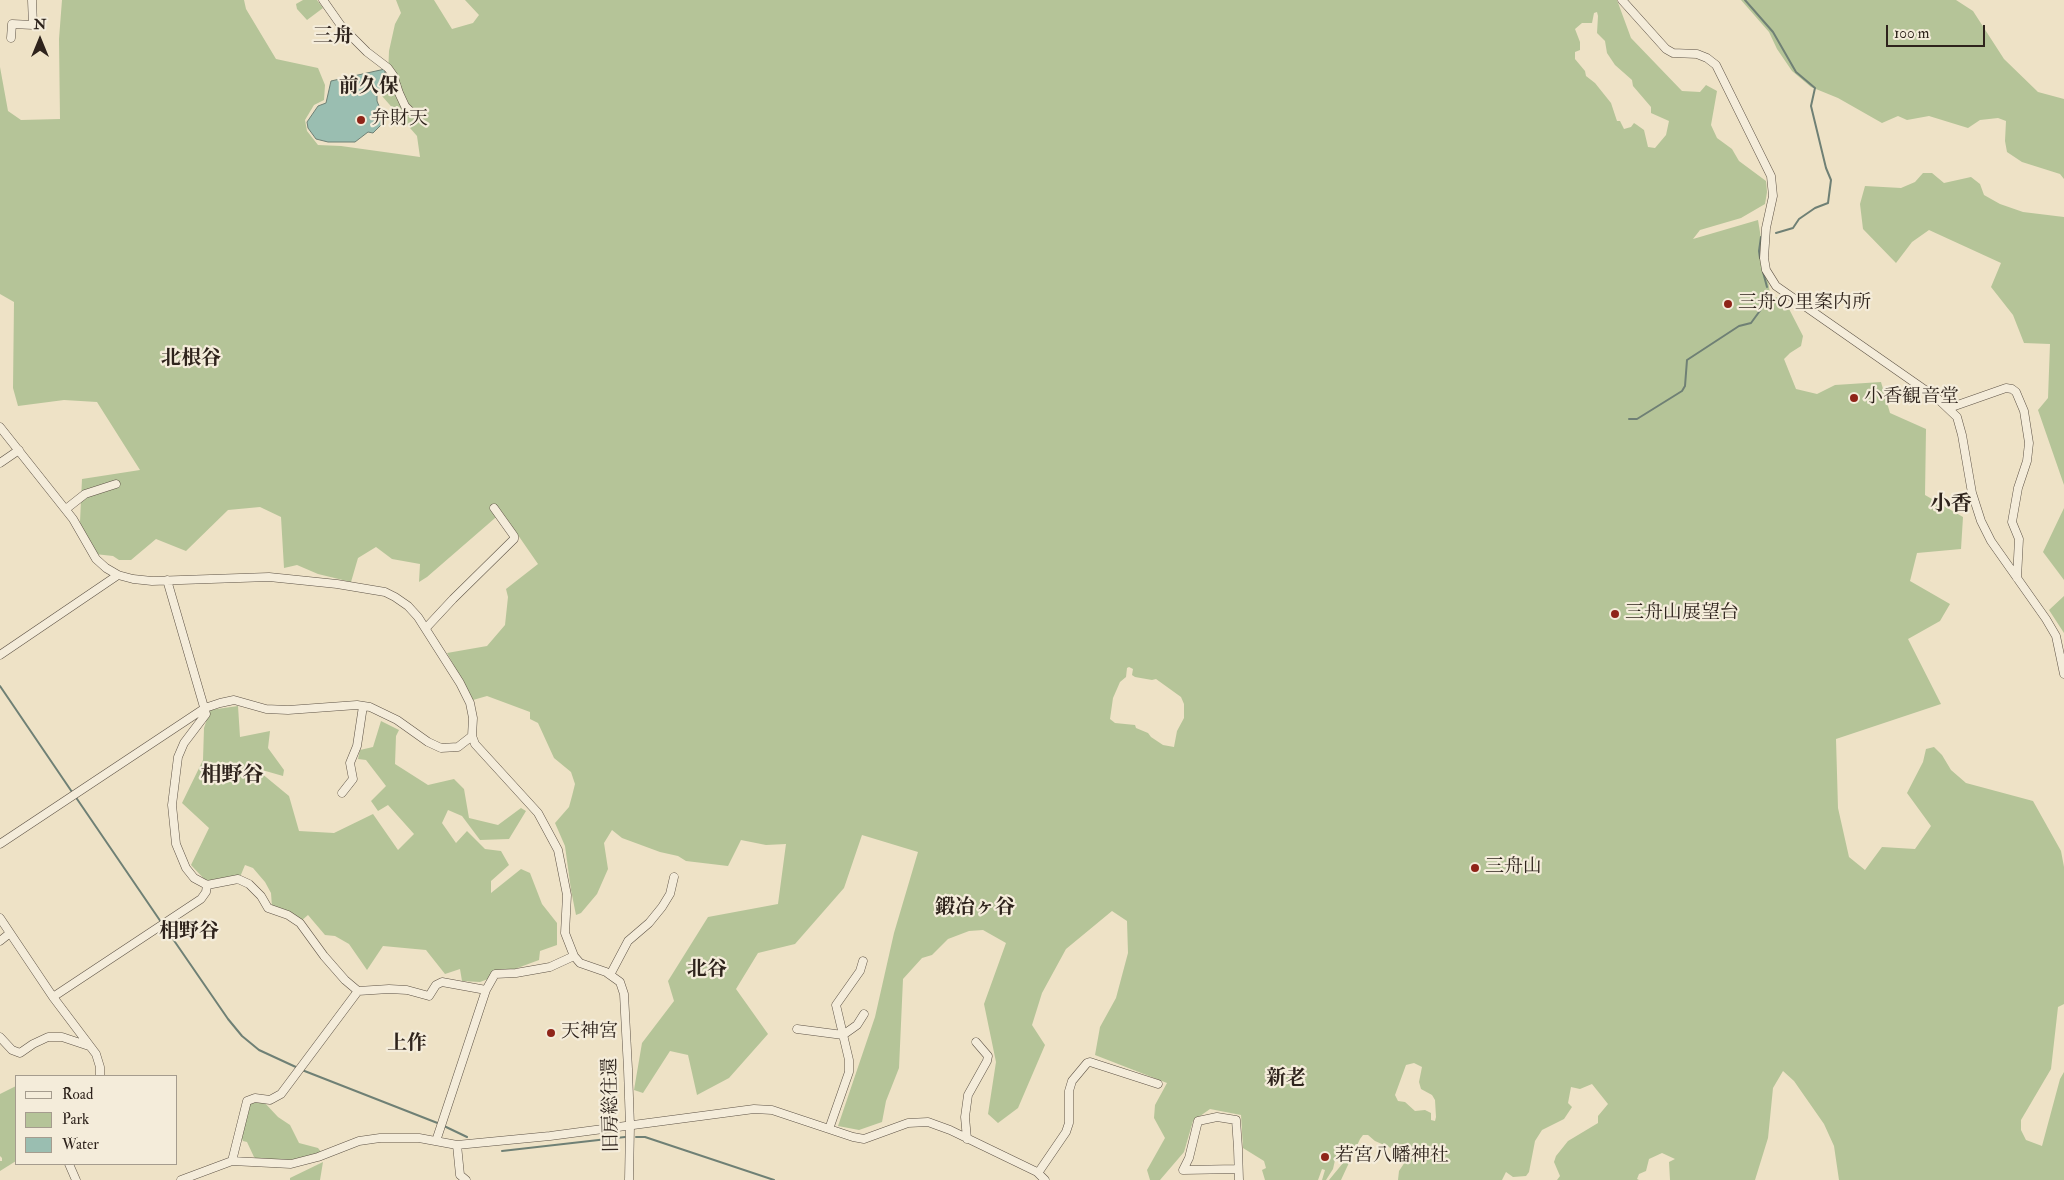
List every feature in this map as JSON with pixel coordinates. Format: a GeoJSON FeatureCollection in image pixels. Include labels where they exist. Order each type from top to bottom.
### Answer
{"type":"FeatureCollection","features":[{"type":"Feature","properties":{"kind":"street"},"geometry":{"type":"LineString","coordinates":[[11,38],[12,24],[33,25],[32,0]]}},
{"type":"Feature","properties":{"kind":"street"},"geometry":{"type":"LineString","coordinates":[[323,0],[342,27],[367,52],[388,68],[393,75],[402,100],[411,112]]}},
{"type":"Feature","properties":{"kind":"street"},"geometry":{"type":"LineString","coordinates":[[1622,0],[1666,49],[1673,52],[1697,54],[1707,58],[1716,65],[1771,176],[1773,196],[1766,228],[1764,258],[1766,270],[1776,286],[1949,408],[1957,417],[1972,493],[1980,521],[1991,542],[2056,636],[2064,674]]}},
{"type":"Feature","properties":{"kind":"street"},"geometry":{"type":"LineString","coordinates":[[1949,408],[2006,388],[2016,392],[2024,411],[2029,443],[2027,462],[2018,488],[2012,522],[2019,539],[2017,578]]}},
{"type":"Feature","properties":{"kind":"street"},"geometry":{"type":"LineString","coordinates":[[0,427],[66,509],[96,559],[118,575],[133,579],[167,580],[269,576],[338,584],[385,592],[408,606],[426,628],[470,703],[473,718],[472,736],[486,756],[538,813],[558,850],[567,895],[565,933],[574,956],[580,963],[610,974],[628,941],[649,923],[670,894],[674,877]]}},
{"type":"Feature","properties":{"kind":"street"},"geometry":{"type":"LineString","coordinates":[[0,463],[19,450]]}},
{"type":"Feature","properties":{"kind":"street"},"geometry":{"type":"LineString","coordinates":[[66,509],[85,494],[116,484]]}},
{"type":"Feature","properties":{"kind":"street"},"geometry":{"type":"LineString","coordinates":[[426,628],[514,539],[514,536],[494,508]]}},
{"type":"Feature","properties":{"kind":"street"},"geometry":{"type":"LineString","coordinates":[[0,655],[118,575]]}},
{"type":"Feature","properties":{"kind":"street"},"geometry":{"type":"LineString","coordinates":[[167,580],[206,714],[184,743],[178,757],[172,804],[176,844],[186,868],[194,878],[207,885],[238,878],[249,884],[261,896],[268,908],[288,915],[300,923],[324,956],[345,980],[358,991],[407,990],[429,996],[436,985],[442,982],[486,990]]}},
{"type":"Feature","properties":{"kind":"street"},"geometry":{"type":"LineString","coordinates":[[0,844],[205,708],[234,700],[273,709],[370,707],[397,720],[428,742],[441,748],[458,746],[472,736]]}},
{"type":"Feature","properties":{"kind":"street"},"geometry":{"type":"LineString","coordinates":[[342,793],[353,779],[350,763],[358,746],[362,706]]}},
{"type":"Feature","properties":{"kind":"street"},"geometry":{"type":"LineString","coordinates":[[53,997],[201,899],[206,892],[207,885]]}},
{"type":"Feature","properties":{"kind":"street"},"geometry":{"type":"LineString","coordinates":[[0,918],[53,997],[96,1054],[100,1075]]}},
{"type":"Feature","properties":{"kind":"street"},"geometry":{"type":"LineString","coordinates":[[0,941],[10,934]]}},
{"type":"Feature","properties":{"kind":"street"},"geometry":{"type":"LineString","coordinates":[[436,1141],[486,990],[495,974],[516,973],[550,967],[574,956]]}},
{"type":"Feature","properties":{"kind":"street"},"geometry":{"type":"LineString","coordinates":[[829,1129],[849,1072],[849,1060],[836,1005],[860,971],[863,961]]}},
{"type":"Feature","properties":{"kind":"street","name":"旧房総往還"},"geometry":{"type":"LineString","coordinates":[[610,974],[620,982],[624,994],[630,1126],[629,1180]]}},
{"type":"Feature","properties":{"kind":"street"},"geometry":{"type":"LineString","coordinates":[[232,1160],[247,1101],[255,1098],[270,1100],[281,1094],[358,991]]}},
{"type":"Feature","properties":{"kind":"street"},"geometry":{"type":"LineString","coordinates":[[797,1029],[843,1035],[856,1025],[864,1014]]}},
{"type":"Feature","properties":{"kind":"street"},"geometry":{"type":"LineString","coordinates":[[0,1037],[12,1050],[20,1053],[48,1037],[62,1037],[89,1046]]}},
{"type":"Feature","properties":{"kind":"street"},"geometry":{"type":"LineString","coordinates":[[967,1139],[965,1117],[968,1095],[988,1056],[976,1042]]}},
{"type":"Feature","properties":{"kind":"street"},"geometry":{"type":"LineString","coordinates":[[1038,1172],[1066,1132],[1069,1123],[1069,1091],[1072,1081],[1087,1063],[1090,1062],[1158,1084]]}},
{"type":"Feature","properties":{"kind":"street"},"geometry":{"type":"LineString","coordinates":[[181,1180],[232,1160],[292,1164],[318,1158],[359,1141],[380,1138],[419,1138],[457,1145],[550,1136],[760,1109],[772,1110],[864,1139],[908,1122],[928,1122],[1038,1172],[1045,1180]]}},
{"type":"Feature","properties":{"kind":"street"},"geometry":{"type":"LineString","coordinates":[[1238,1168],[1182,1170],[1188,1158],[1198,1121],[1217,1117],[1236,1120],[1239,1180]]}},
{"type":"Feature","properties":{"kind":"street"},"geometry":{"type":"LineString","coordinates":[[457,1145],[460,1175],[466,1180]]}},
{"type":"Feature","properties":{"kind":"street"},"geometry":{"type":"LineString","coordinates":[[70,1165],[76,1180]]}},
{"type":"Feature","properties":{"kind":"green space"},"geometry":{"type":"Polygon","coordinates":[[[62,0],[244,0],[246,9],[276,59],[318,68],[325,85],[324,100],[314,105],[305,120],[307,131],[318,145],[341,146],[420,157],[417,136],[382,96],[388,76],[389,51],[395,24],[401,13],[396,0],[434,0],[452,29],[473,23],[479,15],[465,0],[1617,0],[1631,38],[1682,91],[1700,92],[1706,85],[1717,91],[1711,125],[1717,138],[1732,149],[1739,161],[1766,181],[1765,204],[1741,218],[1700,230],[1693,239],[1758,220],[1771,299],[1778,297],[1787,305],[1803,336],[1801,346],[1784,359],[1796,389],[1817,394],[1835,385],[1881,382],[1890,413],[1926,429],[1925,495],[1963,517],[1961,549],[1917,553],[1910,581],[1950,604],[1940,621],[1908,639],[1941,704],[1836,739],[1838,808],[1849,857],[1865,870],[1882,847],[1915,849],[1931,826],[1907,793],[1923,762],[1926,749],[1934,747],[1942,755],[1951,770],[1966,783],[2033,801],[2061,851],[2064,867],[2064,1004],[2058,1007],[2051,1069],[2021,1120],[2021,1130],[2026,1140],[2042,1146],[2060,1079],[2064,1072],[2064,1180],[1839,1180],[1834,1146],[1824,1124],[1794,1081],[1783,1071],[1773,1088],[1768,1138],[1755,1180],[1670,1180],[1669,1162],[1675,1159],[1662,1153],[1649,1159],[1646,1171],[1639,1174],[1637,1179],[1639,1180],[1557,1180],[1560,1176],[1554,1162],[1556,1156],[1568,1141],[1598,1123],[1598,1116],[1608,1104],[1592,1084],[1580,1089],[1571,1087],[1568,1103],[1572,1107],[1564,1119],[1542,1130],[1535,1141],[1529,1172],[1526,1176],[1513,1177],[1506,1172],[1502,1180],[1398,1180],[1399,1171],[1409,1156],[1375,1141],[1368,1135],[1363,1135],[1341,1180],[1329,1180],[1343,1163],[1342,1155],[1337,1151],[1333,1169],[1326,1180],[1322,1180],[1325,1170],[1322,1169],[1318,1180],[1265,1180],[1262,1170],[1266,1168],[1264,1161],[1243,1148],[1241,1115],[1210,1109],[1193,1121],[1184,1152],[1160,1180],[1150,1180],[1147,1170],[1165,1138],[1154,1118],[1155,1105],[1167,1083],[1095,1055],[1100,1027],[1116,998],[1128,953],[1127,921],[1112,911],[1066,949],[1042,993],[1032,1025],[1045,1045],[1018,1108],[998,1123],[988,1114],[996,1062],[984,1004],[1006,943],[983,930],[969,931],[948,939],[932,955],[922,958],[903,979],[899,1068],[886,1101],[882,1122],[859,1130],[838,1126],[875,1017],[894,933],[918,852],[862,835],[844,888],[795,944],[758,953],[736,989],[768,1034],[729,1078],[697,1095],[688,1055],[670,1051],[643,1093],[634,1090],[642,1043],[674,1001],[668,981],[708,917],[778,904],[786,844],[766,845],[741,840],[728,866],[686,861],[678,856],[660,852],[622,838],[612,830],[604,843],[608,869],[597,894],[581,913],[576,915],[565,846],[555,823],[569,807],[575,784],[571,772],[554,758],[538,723],[530,719],[530,712],[487,696],[473,700],[447,653],[487,646],[505,625],[508,597],[506,589],[538,564],[502,512],[419,582],[420,564],[392,559],[376,547],[358,558],[351,582],[318,574],[297,565],[284,568],[281,517],[260,507],[228,510],[186,551],[156,539],[131,560],[119,560],[113,556],[95,554],[86,541],[80,522],[82,479],[140,470],[97,402],[64,400],[18,406],[13,388],[14,302],[0,294],[0,67],[8,111],[21,120],[60,119],[59,39],[62,0]],[[1597,12],[1594,13],[1592,23],[1582,23],[1575,29],[1580,42],[1580,50],[1575,52],[1575,59],[1585,71],[1586,76],[1595,83],[1611,103],[1617,121],[1620,121],[1624,129],[1631,127],[1634,123],[1644,130],[1648,147],[1655,148],[1666,135],[1669,121],[1651,113],[1651,107],[1633,86],[1632,80],[1615,65],[1607,53],[1605,41],[1597,33],[1597,12]],[[1127,668],[1126,677],[1120,682],[1113,698],[1110,719],[1115,723],[1135,725],[1136,728],[1148,733],[1163,745],[1174,747],[1177,731],[1184,718],[1184,704],[1181,697],[1156,679],[1135,677],[1132,675],[1133,669],[1127,668]],[[1414,1063],[1406,1065],[1395,1095],[1398,1101],[1405,1102],[1415,1111],[1425,1110],[1431,1113],[1431,1120],[1435,1121],[1435,1100],[1432,1095],[1421,1089],[1419,1082],[1422,1067],[1414,1063]]]}},
{"type":"Feature","properties":{"kind":"green space"},"geometry":{"type":"Polygon","coordinates":[[[303,0],[317,0],[323,8],[307,20],[297,9],[296,4],[303,0]]]}},
{"type":"Feature","properties":{"kind":"green space"},"geometry":{"type":"Polygon","coordinates":[[[1741,0],[1956,0],[1973,11],[2004,59],[2038,92],[2064,99],[2064,179],[2060,174],[2022,162],[2007,152],[2005,141],[2006,121],[1998,118],[1980,120],[1968,128],[1929,116],[1907,120],[1898,116],[1882,123],[1838,98],[1811,87],[1792,71],[1777,49],[1769,32],[1741,0]]]}},
{"type":"Feature","properties":{"kind":"green space"},"geometry":{"type":"Polygon","coordinates":[[[1923,173],[1932,173],[1944,183],[1971,177],[1980,184],[1984,195],[2000,204],[2023,212],[2064,217],[2064,485],[2038,410],[2048,398],[2050,344],[2024,343],[2013,315],[1991,287],[2001,263],[1929,230],[1912,242],[1896,263],[1863,229],[1860,204],[1865,186],[1901,188],[1915,182],[1923,173]]]}},
{"type":"Feature","properties":{"kind":"green space"},"geometry":{"type":"Polygon","coordinates":[[[2064,508],[2064,580],[2043,552],[2064,508]]]}},
{"type":"Feature","properties":{"kind":"green space"},"geometry":{"type":"Polygon","coordinates":[[[2064,596],[2064,633],[2049,610],[2064,596]]]}},
{"type":"Feature","properties":{"kind":"green space"},"geometry":{"type":"Polygon","coordinates":[[[238,706],[240,737],[270,731],[268,748],[284,770],[283,776],[255,768],[289,796],[299,831],[334,833],[373,814],[398,850],[414,834],[388,805],[378,811],[371,801],[386,786],[366,760],[358,759],[360,750],[373,747],[381,721],[399,730],[396,736],[395,764],[428,785],[454,779],[464,789],[469,818],[498,825],[521,808],[526,811],[509,839],[480,840],[462,816],[448,810],[442,823],[456,843],[467,831],[485,849],[501,851],[509,865],[491,881],[491,893],[521,869],[530,873],[542,904],[557,923],[557,945],[540,951],[539,960],[480,982],[462,981],[460,969],[445,974],[426,950],[383,946],[367,970],[349,944],[335,936],[325,935],[308,915],[301,921],[272,907],[271,893],[265,882],[253,868],[245,865],[240,877],[207,882],[191,865],[209,828],[182,803],[203,760],[204,728],[210,710],[238,706]]]}},
{"type":"Feature","properties":{"kind":"green space"},"geometry":{"type":"Polygon","coordinates":[[[15,1086],[15,1162],[0,1171],[0,1161],[2,1161],[2,1158],[0,1156],[0,1094],[15,1086]]]}},
{"type":"Feature","properties":{"kind":"green space"},"geometry":{"type":"Polygon","coordinates":[[[254,1101],[263,1101],[278,1117],[290,1125],[299,1143],[318,1148],[321,1152],[300,1159],[288,1160],[257,1159],[254,1157],[247,1142],[243,1141],[240,1135],[249,1105],[254,1101]]]}},
{"type":"Feature","properties":{"kind":"green space"},"geometry":{"type":"Polygon","coordinates":[[[323,1162],[320,1180],[290,1180],[290,1178],[323,1162]]]}},
{"type":"Feature","properties":{"kind":"water"},"geometry":{"type":"Polygon","coordinates":[[[385,69],[385,80],[377,95],[377,101],[385,121],[373,133],[368,132],[355,142],[328,142],[316,139],[308,128],[307,122],[318,106],[326,103],[331,81],[385,69]]]}},
{"type":"Feature","properties":{"kind":"waterway"},"geometry":{"type":"LineString","coordinates":[[1745,0],[1773,32],[1796,72],[1815,88],[1811,106],[1826,168],[1831,180],[1828,203],[1815,208],[1799,219],[1793,228],[1776,233]]}},
{"type":"Feature","properties":{"kind":"waterway"},"geometry":{"type":"LineString","coordinates":[[1760,258],[1761,237]]}},
{"type":"Feature","properties":{"kind":"waterway"},"geometry":{"type":"LineString","coordinates":[[1763,272],[1767,287]]}},
{"type":"Feature","properties":{"kind":"waterway"},"geometry":{"type":"LineString","coordinates":[[1629,419],[1637,419],[1682,391],[1685,386],[1687,360],[1739,326],[1751,323],[1770,297],[1769,295]]}},
{"type":"Feature","properties":{"kind":"waterway"},"geometry":{"type":"LineString","coordinates":[[0,686],[72,792]]}},
{"type":"Feature","properties":{"kind":"waterway"},"geometry":{"type":"LineString","coordinates":[[75,796],[161,922]]}},
{"type":"Feature","properties":{"kind":"waterway"},"geometry":{"type":"LineString","coordinates":[[164,926],[228,1019],[242,1036],[259,1050],[298,1068]]}},
{"type":"Feature","properties":{"kind":"waterway"},"geometry":{"type":"LineString","coordinates":[[302,1070],[440,1124]]}},
{"type":"Feature","properties":{"kind":"waterway"},"geometry":{"type":"LineString","coordinates":[[444,1126],[467,1137]]}},
{"type":"Feature","properties":{"kind":"waterway"},"geometry":{"type":"LineString","coordinates":[[502,1151],[625,1137]]}},
{"type":"Feature","properties":{"kind":"waterway"},"geometry":{"type":"LineString","coordinates":[[636,1137],[645,1137],[774,1180]]}},
{"type":"Feature","properties":{"kind":"place","name":"弁財天"},"geometry":{"type":"Point","coordinates":[361,120]}},
{"type":"Feature","properties":{"kind":"place","name":"三舟の里案内所"},"geometry":{"type":"Point","coordinates":[1728,304]}},
{"type":"Feature","properties":{"kind":"place","name":"小香観音堂"},"geometry":{"type":"Point","coordinates":[1854,398]}},
{"type":"Feature","properties":{"kind":"place","name":"三舟山展望台"},"geometry":{"type":"Point","coordinates":[1615,614]}},
{"type":"Feature","properties":{"kind":"place","name":"三舟山"},"geometry":{"type":"Point","coordinates":[1475,868]}},
{"type":"Feature","properties":{"kind":"place","name":"天神宮"},"geometry":{"type":"Point","coordinates":[551,1033]}},
{"type":"Feature","properties":{"kind":"place","name":"若宮八幡神社"},"geometry":{"type":"Point","coordinates":[1325,1157]}},
{"type":"Feature","properties":{"kind":"district","name":"三舟"},"geometry":{"type":"Point","coordinates":[333,38]}},
{"type":"Feature","properties":{"kind":"district","name":"前久保"},"geometry":{"type":"Point","coordinates":[369,88]}},
{"type":"Feature","properties":{"kind":"district","name":"北根谷"},"geometry":{"type":"Point","coordinates":[191,360]}},
{"type":"Feature","properties":{"kind":"district","name":"小香"},"geometry":{"type":"Point","coordinates":[1951,505]}},
{"type":"Feature","properties":{"kind":"district","name":"相野谷"},"geometry":{"type":"Point","coordinates":[232,776]}},
{"type":"Feature","properties":{"kind":"district","name":"鍛冶ヶ谷"},"geometry":{"type":"Point","coordinates":[975,909]}},
{"type":"Feature","properties":{"kind":"district","name":"相野谷"},"geometry":{"type":"Point","coordinates":[189,933]}},
{"type":"Feature","properties":{"kind":"district","name":"北谷"},"geometry":{"type":"Point","coordinates":[707,971]}},
{"type":"Feature","properties":{"kind":"district","name":"上作"},"geometry":{"type":"Point","coordinates":[407,1045]}},
{"type":"Feature","properties":{"kind":"district","name":"新老"},"geometry":{"type":"Point","coordinates":[1286,1080]}}]}
